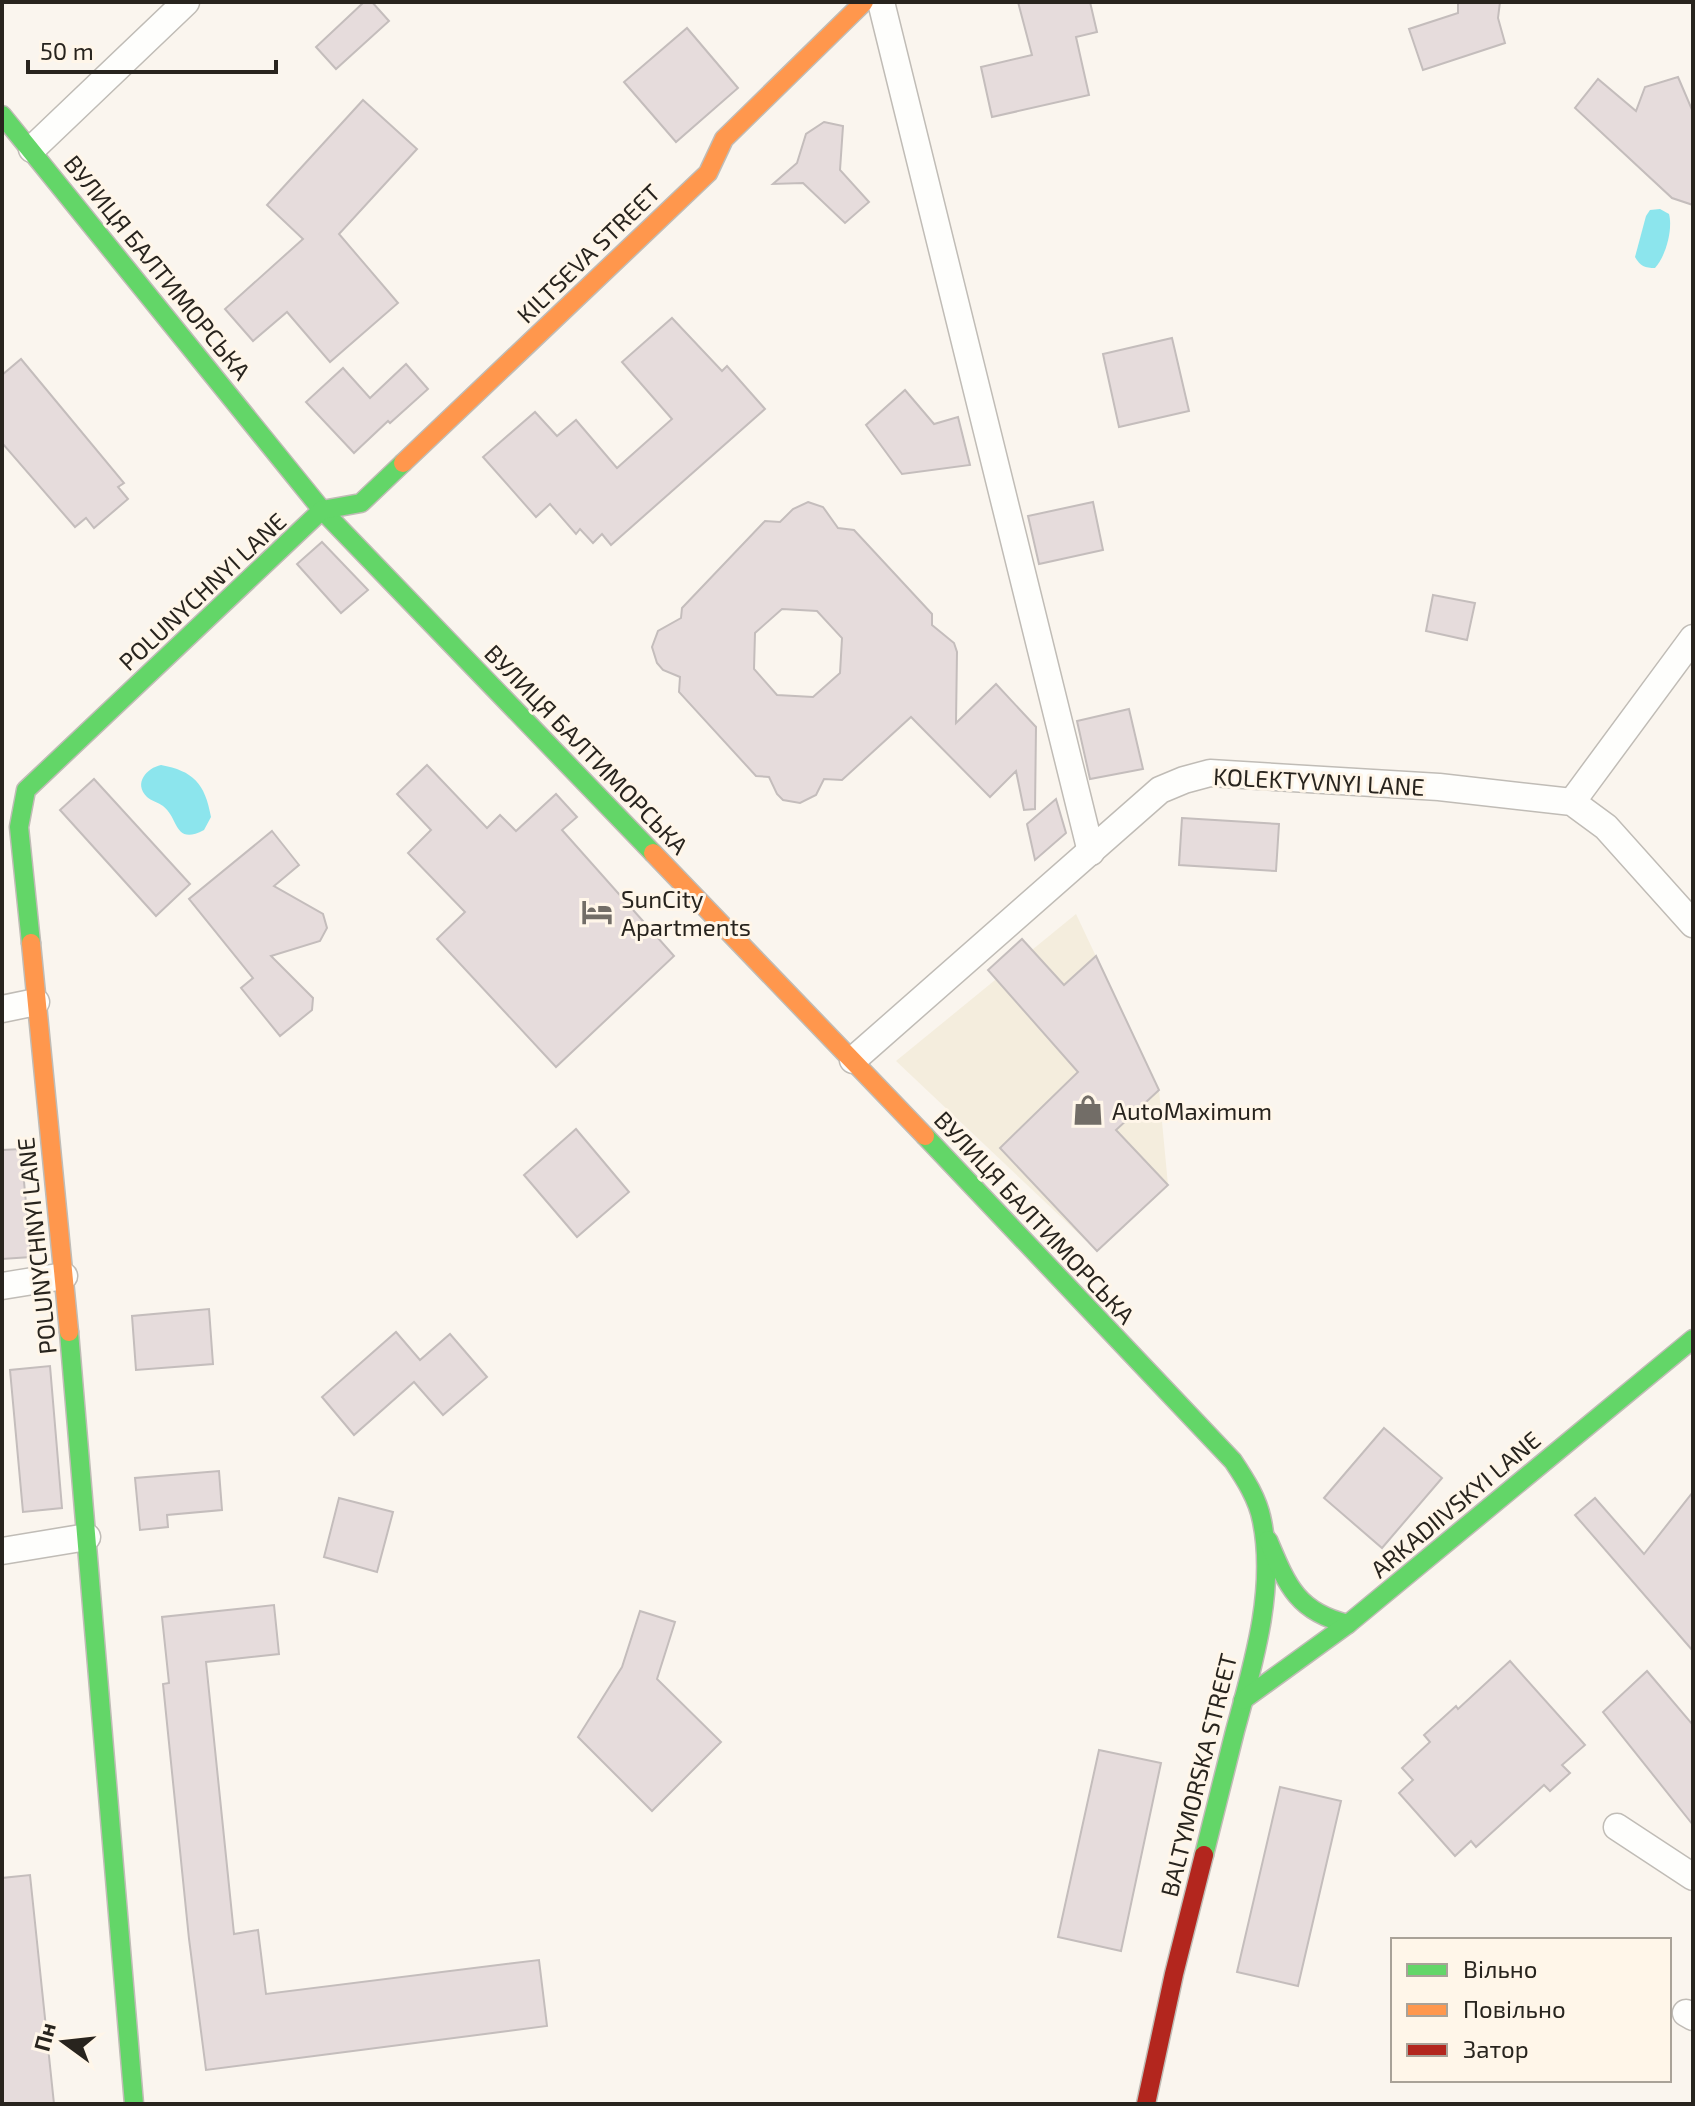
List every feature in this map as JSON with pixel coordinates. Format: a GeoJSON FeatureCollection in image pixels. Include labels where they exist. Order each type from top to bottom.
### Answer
{"type":"FeatureCollection","features":[{"type":"Feature","properties":{"kind":"street"},"geometry":{"type":"LineString","coordinates":[[32,149],[186,2]]}},
{"type":"Feature","properties":{"kind":"street","name":"KILTSEVA STREET"},"geometry":{"type":"LineString","coordinates":[[322,510],[361,503],[708,173],[724,139],[864,2]]}},
{"type":"Feature","properties":{"kind":"street"},"geometry":{"type":"LineString","coordinates":[[881,2],[1091,852]]}},
{"type":"Feature","properties":{"kind":"street","name":"ВУЛИЦЯ БАЛТИМОРСЬКА"},"geometry":{"type":"LineString","coordinates":[[2,115],[322,510],[853,1060]]}},
{"type":"Feature","properties":{"kind":"street","name":"POLUNYCHNYI LANE"},"geometry":{"type":"LineString","coordinates":[[134,2104],[64,1276],[19,827],[26,790],[322,510]]}},
{"type":"Feature","properties":{"kind":"street"},"geometry":{"type":"LineString","coordinates":[[1572,802],[1693,638]]}},
{"type":"Feature","properties":{"kind":"street","name":"KOLEKTYVNYI LANE"},"geometry":{"type":"LineString","coordinates":[[853,1060],[1160,790],[1210,773],[1439,787],[1572,802],[1606,827],[1693,924]]}},
{"type":"Feature","properties":{"kind":"street"},"geometry":{"type":"LineString","coordinates":[[2,1009],[36,1002]]}},
{"type":"Feature","properties":{"kind":"street","name":"BALTYMORSKA STREET"},"geometry":{"type":"LineString","coordinates":[[853,1060],[1233,1461],[1259,1508],[1264,1531],[1265,1569],[1243,1700],[1159,2035],[1146,2104]]}},
{"type":"Feature","properties":{"kind":"street"},"geometry":{"type":"LineString","coordinates":[[2,1286],[64,1276]]}},
{"type":"Feature","properties":{"kind":"street","name":"ARKADIIVSKYI LANE"},"geometry":{"type":"LineString","coordinates":[[1243,1700],[1348,1624],[1693,1339]]}},
{"type":"Feature","properties":{"kind":"street"},"geometry":{"type":"LineString","coordinates":[[1264,1531],[1297,1600],[1310,1612],[1327,1620],[1348,1624]]}},
{"type":"Feature","properties":{"kind":"street"},"geometry":{"type":"LineString","coordinates":[[2,1551],[87,1537]]}},
{"type":"Feature","properties":{"kind":"street"},"geometry":{"type":"LineString","coordinates":[[1617,1827],[1693,1877]]}},
{"type":"Feature","properties":{"kind":"shaded area"},"geometry":{"type":"Polygon","coordinates":[[[1076,914],[1159,1090],[1168,1185],[1097,1251],[896,1061],[1076,914]]]}},
{"type":"Feature","properties":{"kind":"water"},"geometry":{"type":"Polygon","coordinates":[[[1660,209],[1669,214],[1669,235],[1659,263],[1655,268],[1648,268],[1635,257],[1646,216],[1650,210],[1660,209]]]}},
{"type":"Feature","properties":{"kind":"water"},"geometry":{"type":"Polygon","coordinates":[[[161,765],[189,775],[201,787],[211,817],[204,830],[187,835],[182,833],[168,811],[143,792],[144,777],[151,769],[161,765]]]}},
{"type":"Feature","properties":{"kind":"building"},"geometry":{"type":"Polygon","coordinates":[[[364,2],[372,2],[389,21],[336,69],[316,47],[364,2]]]}},
{"type":"Feature","properties":{"kind":"building"},"geometry":{"type":"Polygon","coordinates":[[[1018,2],[1090,2],[1097,32],[1076,37],[1089,95],[992,117],[981,67],[1032,55],[1018,2]]]}},
{"type":"Feature","properties":{"kind":"building"},"geometry":{"type":"Polygon","coordinates":[[[1458,2],[1500,2],[1498,18],[1505,43],[1423,70],[1409,29],[1458,13],[1458,2]]]}},
{"type":"Feature","properties":{"kind":"building"},"geometry":{"type":"Polygon","coordinates":[[[687,28],[738,88],[676,142],[624,82],[687,28]]]}},
{"type":"Feature","properties":{"kind":"building"},"geometry":{"type":"Polygon","coordinates":[[[1678,77],[1693,112],[1693,205],[1672,198],[1575,108],[1598,79],[1636,111],[1645,87],[1678,77]]]}},
{"type":"Feature","properties":{"kind":"building"},"geometry":{"type":"Polygon","coordinates":[[[363,100],[417,149],[339,234],[398,303],[330,362],[287,312],[253,341],[225,309],[303,239],[267,205],[363,100]]]}},
{"type":"Feature","properties":{"kind":"building"},"geometry":{"type":"Polygon","coordinates":[[[824,122],[843,126],[840,170],[869,202],[845,223],[803,183],[773,184],[797,163],[806,134],[824,122]]]}},
{"type":"Feature","properties":{"kind":"building"},"geometry":{"type":"Polygon","coordinates":[[[672,318],[722,371],[727,366],[765,409],[611,545],[602,534],[593,543],[580,529],[576,534],[550,504],[536,517],[483,457],[535,412],[557,436],[576,420],[617,468],[672,419],[622,362],[672,318]]]}},
{"type":"Feature","properties":{"kind":"building"},"geometry":{"type":"Polygon","coordinates":[[[1172,338],[1189,411],[1119,427],[1103,354],[1172,338]]]}},
{"type":"Feature","properties":{"kind":"building"},"geometry":{"type":"Polygon","coordinates":[[[21,359],[124,483],[118,487],[128,499],[94,528],[86,518],[75,527],[2,443],[2,375],[21,359]]]}},
{"type":"Feature","properties":{"kind":"building"},"geometry":{"type":"Polygon","coordinates":[[[406,364],[428,389],[354,453],[306,402],[343,368],[370,398],[406,364]]]}},
{"type":"Feature","properties":{"kind":"building"},"geometry":{"type":"Polygon","coordinates":[[[905,390],[934,424],[958,417],[970,465],[902,474],[866,425],[905,390]]]}},
{"type":"Feature","properties":{"kind":"building"},"geometry":{"type":"Polygon","coordinates":[[[808,502],[823,507],[838,528],[854,530],[932,614],[932,625],[954,643],[957,652],[956,723],[996,684],[1036,727],[1035,809],[1024,810],[1016,771],[990,797],[911,717],[842,780],[824,779],[816,795],[800,803],[783,800],[769,777],[756,776],[679,692],[680,677],[663,670],[657,663],[652,647],[658,631],[681,618],[682,608],[765,521],[780,522],[793,509],[808,502]],[[782,609],[755,633],[754,669],[777,695],[813,697],[840,673],[842,638],[817,611],[782,609]]]}},
{"type":"Feature","properties":{"kind":"building"},"geometry":{"type":"Polygon","coordinates":[[[1093,502],[1103,550],[1039,564],[1028,516],[1093,502]]]}},
{"type":"Feature","properties":{"kind":"building"},"geometry":{"type":"Polygon","coordinates":[[[322,542],[368,590],[341,613],[297,564],[322,542]]]}},
{"type":"Feature","properties":{"kind":"building"},"geometry":{"type":"Polygon","coordinates":[[[1433,595],[1475,603],[1467,640],[1426,631],[1433,595]]]}},
{"type":"Feature","properties":{"kind":"building"},"geometry":{"type":"Polygon","coordinates":[[[1129,709],[1143,769],[1090,779],[1077,721],[1129,709]]]}},
{"type":"Feature","properties":{"kind":"building"},"geometry":{"type":"Polygon","coordinates":[[[427,765],[487,828],[500,815],[516,831],[556,794],[577,817],[562,830],[674,956],[556,1067],[437,939],[465,912],[408,853],[431,830],[397,794],[427,765]]]}},
{"type":"Feature","properties":{"kind":"building"},"geometry":{"type":"Polygon","coordinates":[[[94,779],[190,884],[156,916],[60,810],[94,779]]]}},
{"type":"Feature","properties":{"kind":"building"},"geometry":{"type":"Polygon","coordinates":[[[1056,799],[1066,833],[1035,860],[1027,824],[1056,799]]]}},
{"type":"Feature","properties":{"kind":"building"},"geometry":{"type":"Polygon","coordinates":[[[1182,818],[1279,824],[1276,871],[1179,865],[1182,818]]]}},
{"type":"Feature","properties":{"kind":"building"},"geometry":{"type":"Polygon","coordinates":[[[272,831],[299,865],[274,886],[323,914],[327,928],[320,941],[271,956],[313,998],[312,1010],[280,1036],[241,988],[253,978],[189,899],[272,831]]]}},
{"type":"Feature","properties":{"kind":"building","name":"AutoMaximum"},"geometry":{"type":"Polygon","coordinates":[[[1022,939],[1064,985],[1096,956],[1159,1090],[1116,1130],[1168,1185],[1097,1251],[1000,1148],[1078,1072],[988,970],[1022,939]]]}},
{"type":"Feature","properties":{"kind":"building"},"geometry":{"type":"Polygon","coordinates":[[[576,1129],[629,1192],[577,1237],[524,1175],[576,1129]]]}},
{"type":"Feature","properties":{"kind":"building"},"geometry":{"type":"Polygon","coordinates":[[[21,1149],[31,1257],[2,1259],[2,1150],[21,1149]]]}},
{"type":"Feature","properties":{"kind":"building"},"geometry":{"type":"Polygon","coordinates":[[[209,1309],[213,1364],[136,1370],[132,1316],[209,1309]]]}},
{"type":"Feature","properties":{"kind":"building"},"geometry":{"type":"Polygon","coordinates":[[[396,1332],[420,1360],[450,1334],[487,1377],[443,1415],[414,1382],[354,1435],[322,1397],[396,1332]]]}},
{"type":"Feature","properties":{"kind":"building"},"geometry":{"type":"Polygon","coordinates":[[[50,1366],[62,1508],[23,1512],[10,1370],[50,1366]]]}},
{"type":"Feature","properties":{"kind":"building"},"geometry":{"type":"Polygon","coordinates":[[[1384,1428],[1442,1478],[1382,1548],[1324,1498],[1384,1428]]]}},
{"type":"Feature","properties":{"kind":"building"},"geometry":{"type":"Polygon","coordinates":[[[219,1471],[222,1510],[167,1515],[168,1527],[140,1530],[135,1478],[219,1471]]]}},
{"type":"Feature","properties":{"kind":"building"},"geometry":{"type":"Polygon","coordinates":[[[1693,1492],[1693,1651],[1575,1515],[1595,1498],[1644,1554],[1693,1492]]]}},
{"type":"Feature","properties":{"kind":"building"},"geometry":{"type":"Polygon","coordinates":[[[339,1498],[393,1512],[377,1572],[324,1557],[339,1498]]]}},
{"type":"Feature","properties":{"kind":"building"},"geometry":{"type":"Polygon","coordinates":[[[274,1605],[279,1654],[206,1662],[234,1934],[258,1930],[266,1994],[539,1960],[547,2026],[206,2070],[163,1684],[169,1683],[162,1617],[274,1605]]]}},
{"type":"Feature","properties":{"kind":"building"},"geometry":{"type":"Polygon","coordinates":[[[640,1611],[675,1622],[657,1679],[721,1742],[652,1811],[578,1737],[622,1667],[640,1611]]]}},
{"type":"Feature","properties":{"kind":"building"},"geometry":{"type":"Polygon","coordinates":[[[1510,1661],[1585,1745],[1562,1765],[1570,1773],[1550,1791],[1544,1785],[1476,1847],[1471,1841],[1455,1856],[1399,1793],[1413,1780],[1402,1768],[1430,1742],[1424,1735],[1456,1706],[1458,1709],[1510,1661]]]}},
{"type":"Feature","properties":{"kind":"building"},"geometry":{"type":"Polygon","coordinates":[[[1647,1671],[1693,1725],[1693,1825],[1603,1712],[1647,1671]]]}},
{"type":"Feature","properties":{"kind":"building"},"geometry":{"type":"Polygon","coordinates":[[[1099,1750],[1161,1763],[1121,1951],[1058,1937],[1099,1750]]]}},
{"type":"Feature","properties":{"kind":"building"},"geometry":{"type":"Polygon","coordinates":[[[1280,1787],[1341,1801],[1298,1986],[1237,1972],[1280,1787]]]}},
{"type":"Feature","properties":{"kind":"building"},"geometry":{"type":"Polygon","coordinates":[[[30,1875],[54,2104],[2,2104],[2,1878],[30,1875]]]}},
{"type":"Feature","properties":{"kind":"traffic: fast"},"geometry":{"type":"LineString","coordinates":[[2,115],[322,510],[653,853]]}},
{"type":"Feature","properties":{"kind":"traffic: fast"},"geometry":{"type":"LineString","coordinates":[[31,943],[19,827],[26,790],[322,510],[361,503],[403,463]]}},
{"type":"Feature","properties":{"kind":"traffic: fast"},"geometry":{"type":"LineString","coordinates":[[925,1136],[1233,1461],[1257,1505],[1266,1547],[1260,1627],[1204,1855]]}},
{"type":"Feature","properties":{"kind":"traffic: fast"},"geometry":{"type":"LineString","coordinates":[[69,1332],[134,2104]]}},
{"type":"Feature","properties":{"kind":"traffic: fast"},"geometry":{"type":"LineString","coordinates":[[1243,1700],[1348,1624],[1693,1339]]}},
{"type":"Feature","properties":{"kind":"traffic: fast"},"geometry":{"type":"LineString","coordinates":[[1268,1540],[1288,1583],[1305,1604],[1331,1619],[1348,1624]]}},
{"type":"Feature","properties":{"kind":"traffic: slow"},"geometry":{"type":"LineString","coordinates":[[403,463],[708,173],[724,139],[864,2]]}},
{"type":"Feature","properties":{"kind":"traffic: slow"},"geometry":{"type":"LineString","coordinates":[[653,853],[925,1136]]}},
{"type":"Feature","properties":{"kind":"traffic: slow"},"geometry":{"type":"LineString","coordinates":[[31,943],[69,1332]]}},
{"type":"Feature","properties":{"kind":"traffic: jam"},"geometry":{"type":"LineString","coordinates":[[1146,2104],[1204,1855]]}},
{"type":"Feature","properties":{"kind":"place","name":"SunCity Apartments"},"geometry":{"type":"Point","coordinates":[597,912]}},
{"type":"Feature","properties":{"kind":"place","name":"AutoMaximum"},"geometry":{"type":"Point","coordinates":[1088,1110]}}]}
